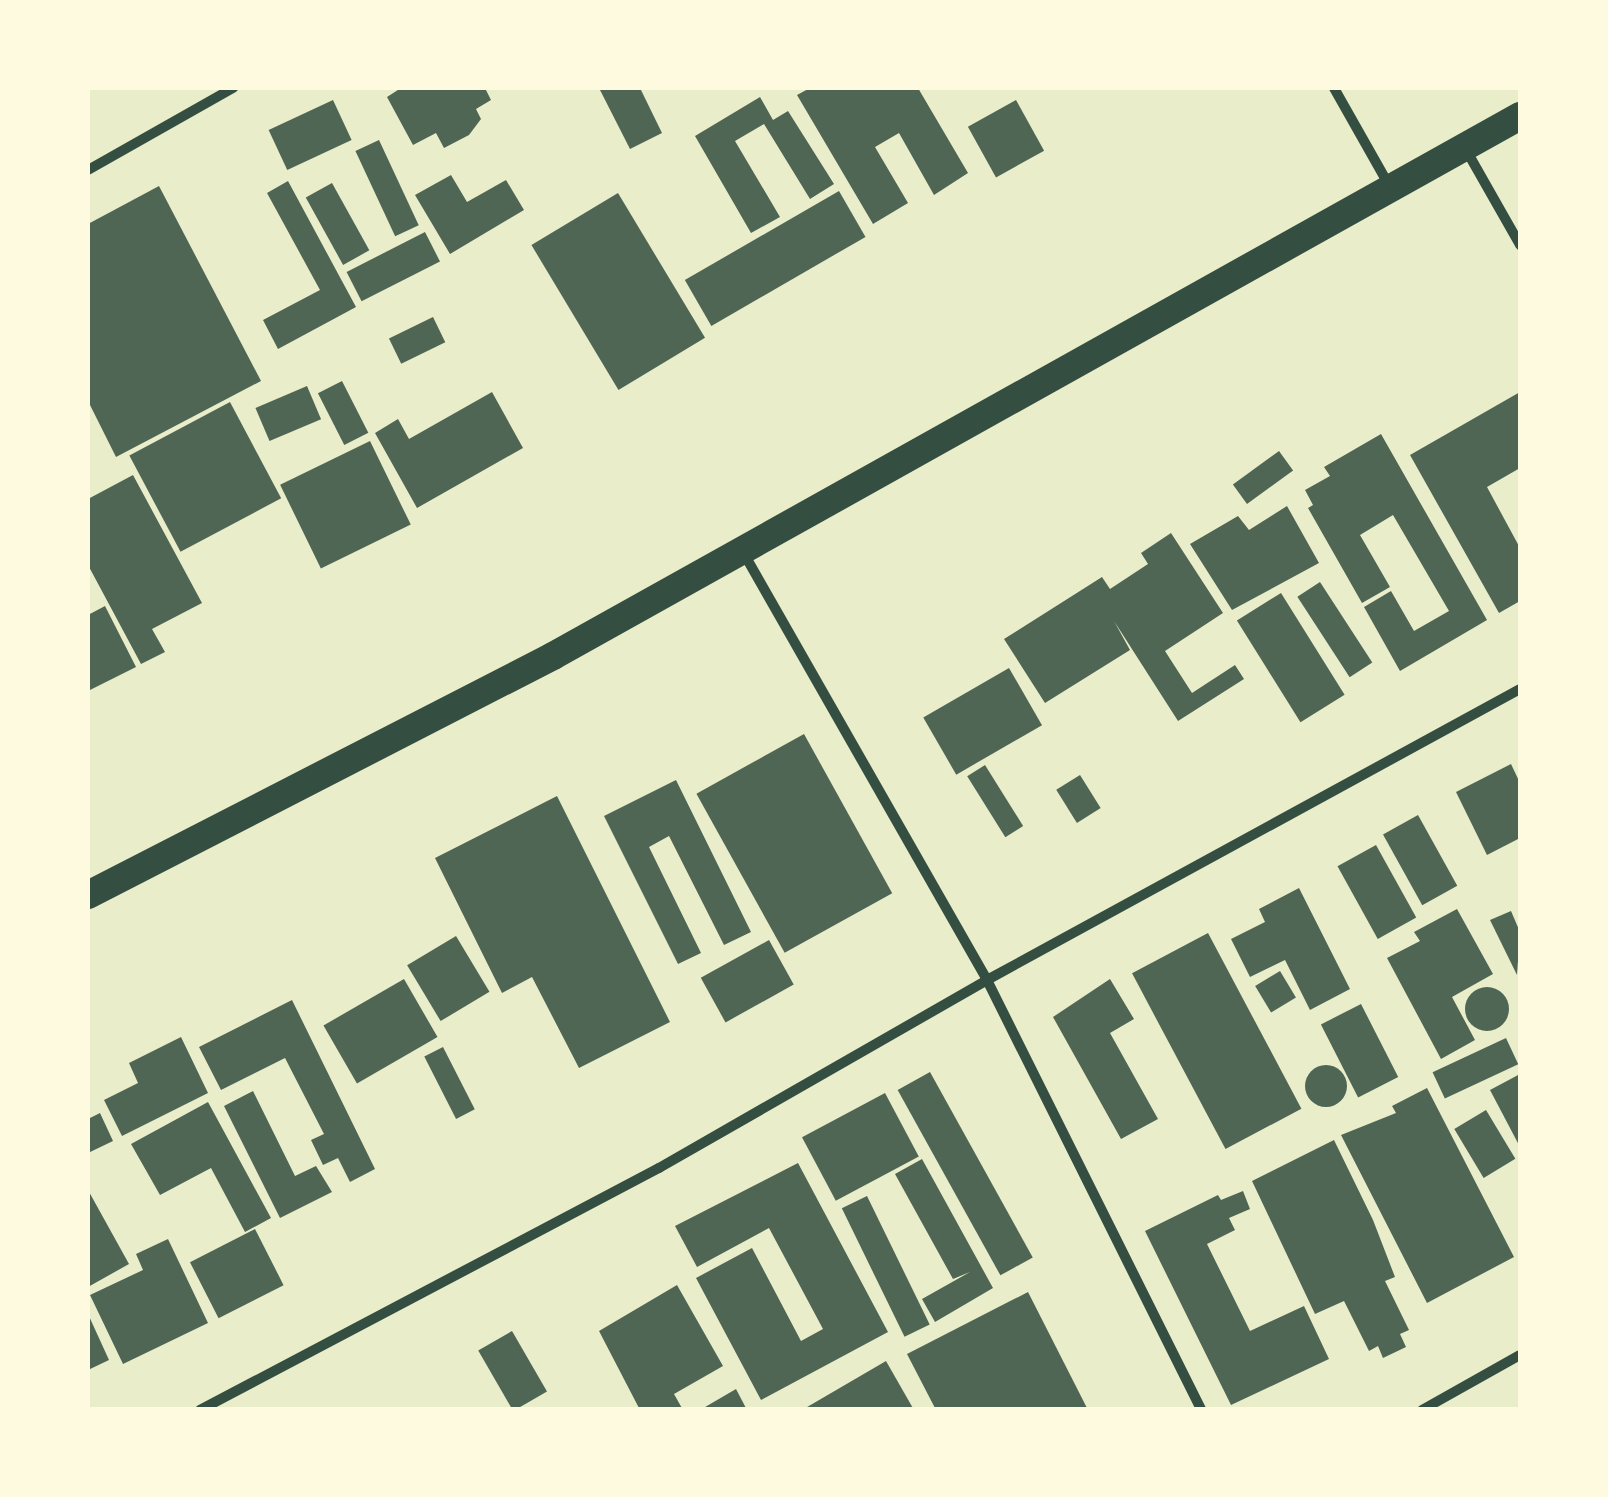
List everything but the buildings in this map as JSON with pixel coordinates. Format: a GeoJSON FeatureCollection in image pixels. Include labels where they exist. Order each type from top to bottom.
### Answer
{"type":"FeatureCollection","features":[{"type":"Feature","properties":{"kind":"highway"},"geometry":{"type":"LineString","coordinates":[[88,894],[553,656],[1520,116]]}},
{"type":"Feature","properties":{"kind":"street"},"geometry":{"type":"LineString","coordinates":[[88,170],[232,88]]}},
{"type":"Feature","properties":{"kind":"street"},"geometry":{"type":"LineString","coordinates":[[1334,88],[1390,188]]}},
{"type":"Feature","properties":{"kind":"street"},"geometry":{"type":"LineString","coordinates":[[1465,147],[1520,245]]}},
{"type":"Feature","properties":{"kind":"street"},"geometry":{"type":"LineString","coordinates":[[742,551],[987,980],[1201,1410]]}},
{"type":"Feature","properties":{"kind":"street"},"geometry":{"type":"LineString","coordinates":[[200,1410],[659,1168],[987,980],[1520,690]]}},
{"type":"Feature","properties":{"kind":"street"},"geometry":{"type":"LineString","coordinates":[[1422,1410],[1520,1355]]}}]}
